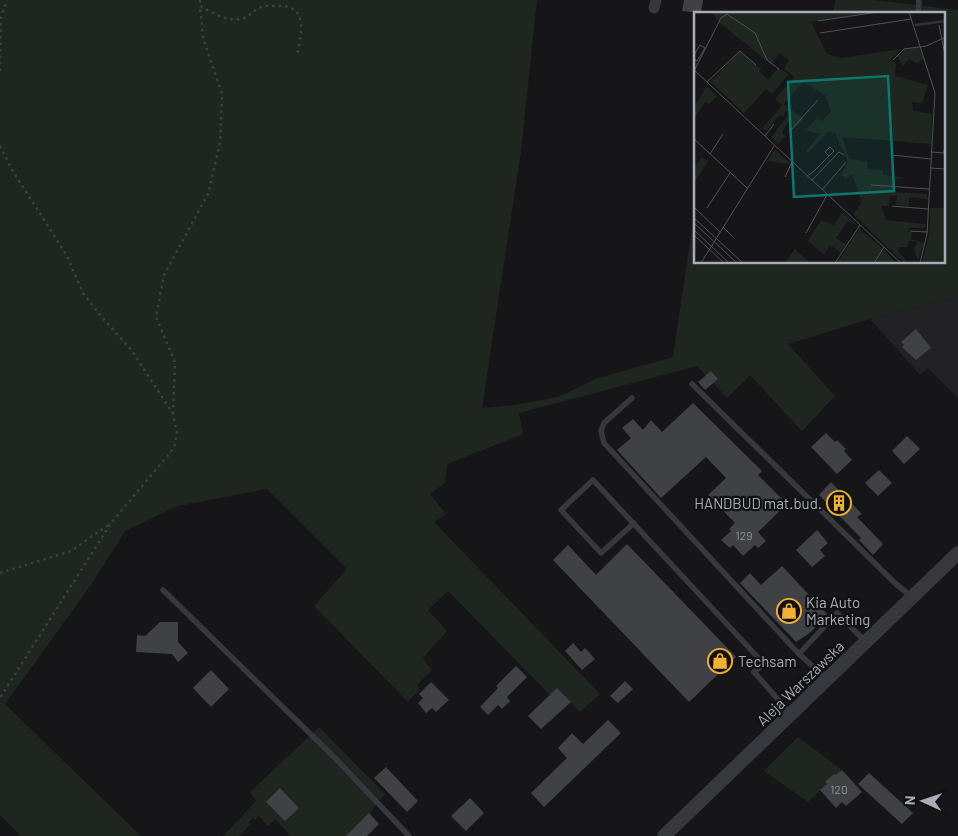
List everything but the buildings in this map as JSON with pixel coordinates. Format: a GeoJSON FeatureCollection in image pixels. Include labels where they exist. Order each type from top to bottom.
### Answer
{"type":"FeatureCollection","features":[{"type":"Feature","properties":{"kind":"street","name":"Aleja Warszawska"},"geometry":{"type":"LineString","coordinates":[[668,835],[790,714],[957,555]]}},
{"type":"Feature","properties":{"kind":"lane"},"geometry":{"type":"LineString","coordinates":[[692,384],[896,584],[912,597]]}},
{"type":"Feature","properties":{"kind":"lane"},"geometry":{"type":"LineString","coordinates":[[632,398],[604,423],[601,431],[604,443],[799,654],[827,679]]}},
{"type":"Feature","properties":{"kind":"lane"},"geometry":{"type":"LineString","coordinates":[[634,523],[601,553],[561,510],[593,480],[634,523],[764,664],[754,672],[790,714]]}},
{"type":"Feature","properties":{"kind":"lane"},"geometry":{"type":"LineString","coordinates":[[163,590],[335,758],[409,836]]}},
{"type":"Feature","properties":{"kind":"lane"},"geometry":{"type":"LineString","coordinates":[[799,654],[837,613],[866,642]]}},
{"type":"Feature","properties":{"kind":"path"},"geometry":{"type":"LineString","coordinates":[[0,71],[1,17],[7,0]]}},
{"type":"Feature","properties":{"kind":"path"},"geometry":{"type":"LineString","coordinates":[[0,698],[111,523],[174,448],[176,434],[173,414],[175,362],[156,317],[164,275],[208,194],[220,143],[222,94],[203,38],[200,0]]}},
{"type":"Feature","properties":{"kind":"path"},"geometry":{"type":"LineString","coordinates":[[200,6],[221,17],[241,19],[261,6],[286,6],[294,8],[301,22],[301,36],[297,55]]}},
{"type":"Feature","properties":{"kind":"path"},"geometry":{"type":"LineString","coordinates":[[0,146],[12,170],[66,254],[84,293],[100,315],[132,351],[173,414]]}},
{"type":"Feature","properties":{"kind":"path"},"geometry":{"type":"LineString","coordinates":[[0,573],[71,551],[111,523]]}},
{"type":"Feature","properties":{"kind":"shaded area"},"geometry":{"type":"Polygon","coordinates":[[[0,0],[537,0],[521,151],[482,408],[515,405],[558,397],[598,378],[673,357],[694,215],[694,264],[946,264],[946,12],[833,12],[835,0],[874,0],[958,10],[958,297],[870,319],[788,344],[835,396],[802,431],[750,375],[727,398],[697,366],[519,413],[523,434],[447,464],[445,483],[430,494],[446,514],[434,522],[600,694],[580,712],[557,688],[550,695],[448,591],[428,610],[447,631],[423,658],[432,670],[417,685],[420,689],[408,702],[314,606],[347,569],[267,489],[178,506],[125,531],[91,585],[5,704],[141,836],[21,836],[0,815],[0,0]]]}},
{"type":"Feature","properties":{"kind":"shaded area"},"geometry":{"type":"Polygon","coordinates":[[[958,297],[958,398],[928,368],[920,375],[870,319],[958,297]]]}},
{"type":"Feature","properties":{"kind":"shaded area"},"geometry":{"type":"Polygon","coordinates":[[[319,727],[385,794],[352,836],[291,836],[275,819],[268,826],[259,816],[249,822],[251,824],[239,836],[223,836],[256,801],[250,792],[319,727]]]}},
{"type":"Feature","properties":{"kind":"shaded area"},"geometry":{"type":"Polygon","coordinates":[[[798,737],[842,770],[835,775],[833,774],[825,781],[827,784],[808,802],[764,771],[798,737]]]}},
{"type":"Feature","properties":{"kind":"place","name":"HANDBUD mat.bud."},"geometry":{"type":"Point","coordinates":[839,503]}},
{"type":"Feature","properties":{"kind":"place","name":"Kia Auto Marketing"},"geometry":{"type":"Point","coordinates":[789,611]}},
{"type":"Feature","properties":{"kind":"place","name":"Techsam"},"geometry":{"type":"Point","coordinates":[720,661]}}]}
